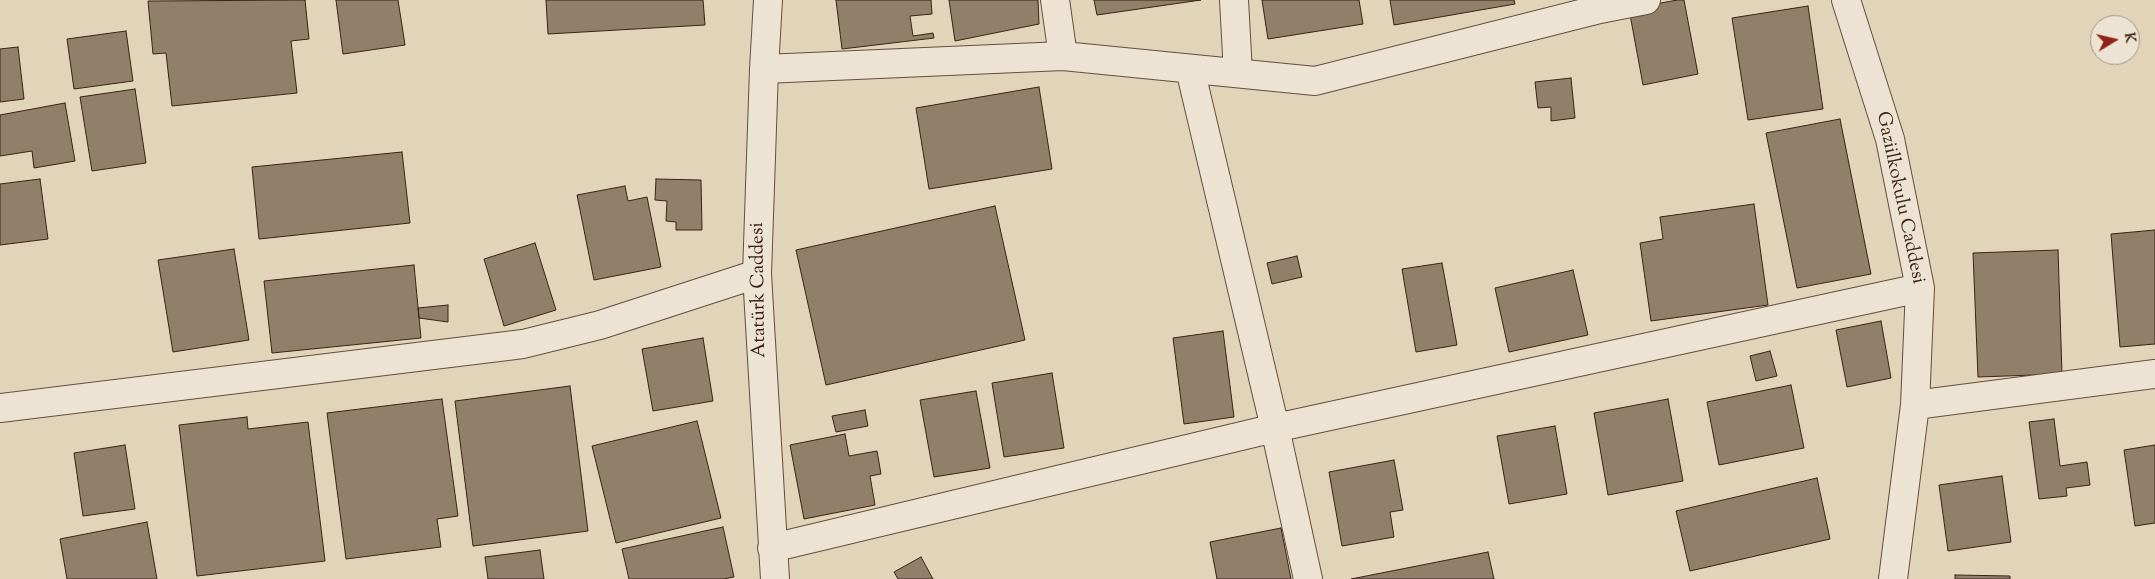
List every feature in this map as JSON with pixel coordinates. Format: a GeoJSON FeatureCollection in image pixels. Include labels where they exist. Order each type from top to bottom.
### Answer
{"type":"FeatureCollection","features":[{"type":"Feature","properties":{"kind":"street","name":"Atatürk Caddesi"},"geometry":{"type":"LineString","coordinates":[[768,0],[757,274],[775,579]]}},
{"type":"Feature","properties":{"kind":"street"},"geometry":{"type":"LineString","coordinates":[[1055,0],[1063,56]]}},
{"type":"Feature","properties":{"kind":"street"},"geometry":{"type":"LineString","coordinates":[[1234,0],[1238,73]]}},
{"type":"Feature","properties":{"kind":"street"},"geometry":{"type":"LineString","coordinates":[[764,69],[1063,56],[1315,81],[1600,9],[1646,0]]}},
{"type":"Feature","properties":{"kind":"street","name":"Gaziilkokulu Caddesi"},"geometry":{"type":"LineString","coordinates":[[1846,0],[1890,139],[1920,288],[1915,405],[1893,579]]}},
{"type":"Feature","properties":{"kind":"street"},"geometry":{"type":"LineString","coordinates":[[1190,69],[1275,428],[1308,579]]}},
{"type":"Feature","properties":{"kind":"street"},"geometry":{"type":"LineString","coordinates":[[0,408],[523,344],[600,324],[757,274]]}},
{"type":"Feature","properties":{"kind":"street"},"geometry":{"type":"LineString","coordinates":[[772,548],[1275,428],[1920,288]]}},
{"type":"Feature","properties":{"kind":"street"},"geometry":{"type":"LineString","coordinates":[[1915,405],[2155,374]]}},
{"type":"Feature","properties":{"kind":"building"},"geometry":{"type":"Polygon","coordinates":[[[305,0],[309,39],[291,41],[297,93],[172,106],[166,53],[153,54],[148,1],[305,0]]]}},
{"type":"Feature","properties":{"kind":"building"},"geometry":{"type":"Polygon","coordinates":[[[336,0],[398,0],[405,45],[343,54],[336,0]]]}},
{"type":"Feature","properties":{"kind":"building"},"geometry":{"type":"Polygon","coordinates":[[[546,0],[703,0],[705,25],[548,34],[546,0]]]}},
{"type":"Feature","properties":{"kind":"building"},"geometry":{"type":"Polygon","coordinates":[[[836,0],[931,0],[932,14],[910,16],[913,36],[933,33],[934,38],[842,49],[836,0]]]}},
{"type":"Feature","properties":{"kind":"building"},"geometry":{"type":"Polygon","coordinates":[[[949,0],[1038,0],[1039,24],[955,41],[949,0]]]}},
{"type":"Feature","properties":{"kind":"building"},"geometry":{"type":"Polygon","coordinates":[[[1094,0],[1201,0],[1097,15],[1094,0]]]}},
{"type":"Feature","properties":{"kind":"building"},"geometry":{"type":"Polygon","coordinates":[[[1262,0],[1359,0],[1363,24],[1268,39],[1262,0]]]}},
{"type":"Feature","properties":{"kind":"building"},"geometry":{"type":"Polygon","coordinates":[[[1390,0],[1514,0],[1515,4],[1394,25],[1390,0]]]}},
{"type":"Feature","properties":{"kind":"building"},"geometry":{"type":"Polygon","coordinates":[[[1684,0],[1698,74],[1643,85],[1629,9],[1684,0]]]}},
{"type":"Feature","properties":{"kind":"building"},"geometry":{"type":"Polygon","coordinates":[[[1808,6],[1823,109],[1748,120],[1732,18],[1808,6]]]}},
{"type":"Feature","properties":{"kind":"building"},"geometry":{"type":"Polygon","coordinates":[[[126,31],[133,81],[74,89],[67,39],[126,31]]]}},
{"type":"Feature","properties":{"kind":"building"},"geometry":{"type":"Polygon","coordinates":[[[18,47],[24,99],[0,102],[0,49],[18,47]]]}},
{"type":"Feature","properties":{"kind":"building"},"geometry":{"type":"Polygon","coordinates":[[[1571,78],[1575,118],[1551,121],[1551,107],[1538,108],[1535,82],[1571,78]]]}},
{"type":"Feature","properties":{"kind":"building"},"geometry":{"type":"Polygon","coordinates":[[[1039,87],[1052,169],[929,189],[916,108],[1039,87]]]}},
{"type":"Feature","properties":{"kind":"building"},"geometry":{"type":"Polygon","coordinates":[[[135,89],[146,163],[92,171],[80,97],[135,89]]]}},
{"type":"Feature","properties":{"kind":"building"},"geometry":{"type":"Polygon","coordinates":[[[65,103],[75,161],[34,168],[32,151],[0,156],[0,115],[65,103]]]}},
{"type":"Feature","properties":{"kind":"building"},"geometry":{"type":"Polygon","coordinates":[[[1840,119],[1871,274],[1797,288],[1766,133],[1840,119]]]}},
{"type":"Feature","properties":{"kind":"building"},"geometry":{"type":"Polygon","coordinates":[[[402,152],[410,223],[259,239],[252,167],[402,152]]]}},
{"type":"Feature","properties":{"kind":"building"},"geometry":{"type":"Polygon","coordinates":[[[40,179],[48,239],[0,245],[0,184],[40,179]]]}},
{"type":"Feature","properties":{"kind":"building"},"geometry":{"type":"Polygon","coordinates":[[[656,179],[701,180],[702,230],[676,230],[676,222],[666,221],[667,201],[655,200],[656,179]]]}},
{"type":"Feature","properties":{"kind":"building"},"geometry":{"type":"Polygon","coordinates":[[[625,186],[628,201],[647,197],[661,267],[594,280],[577,195],[625,186]]]}},
{"type":"Feature","properties":{"kind":"building"},"geometry":{"type":"Polygon","coordinates":[[[1754,204],[1768,305],[1651,321],[1640,243],[1663,239],[1660,217],[1754,204]]]}},
{"type":"Feature","properties":{"kind":"building"},"geometry":{"type":"Polygon","coordinates":[[[995,206],[1025,340],[826,385],[796,250],[995,206]]]}},
{"type":"Feature","properties":{"kind":"building"},"geometry":{"type":"Polygon","coordinates":[[[2155,230],[2155,344],[2120,347],[2111,234],[2155,230]]]}},
{"type":"Feature","properties":{"kind":"building"},"geometry":{"type":"Polygon","coordinates":[[[535,243],[556,310],[504,326],[484,259],[535,243]]]}},
{"type":"Feature","properties":{"kind":"building"},"geometry":{"type":"Polygon","coordinates":[[[234,249],[249,340],[173,352],[158,260],[234,249]]]}},
{"type":"Feature","properties":{"kind":"building"},"geometry":{"type":"Polygon","coordinates":[[[2058,250],[2062,374],[1978,377],[1973,253],[2058,250]]]}},
{"type":"Feature","properties":{"kind":"building"},"geometry":{"type":"Polygon","coordinates":[[[1297,256],[1302,277],[1272,284],[1267,263],[1297,256]]]}},
{"type":"Feature","properties":{"kind":"building"},"geometry":{"type":"Polygon","coordinates":[[[1442,263],[1457,345],[1416,352],[1402,269],[1442,263]]]}},
{"type":"Feature","properties":{"kind":"building"},"geometry":{"type":"Polygon","coordinates":[[[414,265],[421,338],[272,353],[264,281],[414,265]]]}},
{"type":"Feature","properties":{"kind":"building"},"geometry":{"type":"Polygon","coordinates":[[[1573,270],[1588,335],[1509,352],[1495,288],[1573,270]]]}},
{"type":"Feature","properties":{"kind":"building"},"geometry":{"type":"Polygon","coordinates":[[[448,305],[448,322],[419,318],[418,308],[448,305]]]}},
{"type":"Feature","properties":{"kind":"building"},"geometry":{"type":"Polygon","coordinates":[[[1881,321],[1891,378],[1847,387],[1836,330],[1881,321]]]}},
{"type":"Feature","properties":{"kind":"building"},"geometry":{"type":"Polygon","coordinates":[[[1223,331],[1234,417],[1184,424],[1173,338],[1223,331]]]}},
{"type":"Feature","properties":{"kind":"building"},"geometry":{"type":"Polygon","coordinates":[[[703,338],[713,401],[653,411],[642,349],[703,338]]]}},
{"type":"Feature","properties":{"kind":"building"},"geometry":{"type":"Polygon","coordinates":[[[1770,351],[1777,376],[1756,381],[1750,356],[1770,351]]]}},
{"type":"Feature","properties":{"kind":"building"},"geometry":{"type":"Polygon","coordinates":[[[1052,373],[1064,448],[1004,457],[992,383],[1052,373]]]}},
{"type":"Feature","properties":{"kind":"building"},"geometry":{"type":"Polygon","coordinates":[[[1791,385],[1804,448],[1719,465],[1707,402],[1791,385]]]}},
{"type":"Feature","properties":{"kind":"building"},"geometry":{"type":"Polygon","coordinates":[[[570,386],[588,531],[473,546],[455,401],[570,386]]]}},
{"type":"Feature","properties":{"kind":"building"},"geometry":{"type":"Polygon","coordinates":[[[976,391],[990,468],[934,477],[920,400],[976,391]]]}},
{"type":"Feature","properties":{"kind":"building"},"geometry":{"type":"Polygon","coordinates":[[[442,399],[458,516],[437,519],[441,547],[346,559],[327,413],[442,399]]]}},
{"type":"Feature","properties":{"kind":"building"},"geometry":{"type":"Polygon","coordinates":[[[1668,399],[1683,481],[1608,495],[1594,413],[1668,399]]]}},
{"type":"Feature","properties":{"kind":"building"},"geometry":{"type":"Polygon","coordinates":[[[865,410],[868,426],[836,432],[832,416],[865,410]]]}},
{"type":"Feature","properties":{"kind":"building"},"geometry":{"type":"Polygon","coordinates":[[[247,417],[248,429],[308,422],[325,561],[197,576],[179,425],[247,417]]]}},
{"type":"Feature","properties":{"kind":"building"},"geometry":{"type":"Polygon","coordinates":[[[2054,419],[2060,466],[2087,462],[2090,485],[2066,488],[2067,496],[2039,499],[2029,422],[2054,419]]]}},
{"type":"Feature","properties":{"kind":"building"},"geometry":{"type":"Polygon","coordinates":[[[697,421],[721,518],[616,543],[592,446],[697,421]]]}},
{"type":"Feature","properties":{"kind":"building"},"geometry":{"type":"Polygon","coordinates":[[[1555,426],[1567,494],[1509,504],[1497,436],[1555,426]]]}},
{"type":"Feature","properties":{"kind":"building"},"geometry":{"type":"Polygon","coordinates":[[[845,434],[849,456],[877,451],[881,474],[870,476],[875,505],[804,519],[790,445],[845,434]]]}},
{"type":"Feature","properties":{"kind":"building"},"geometry":{"type":"Polygon","coordinates":[[[125,445],[135,509],[83,516],[74,453],[125,445]]]}},
{"type":"Feature","properties":{"kind":"building"},"geometry":{"type":"Polygon","coordinates":[[[2155,445],[2155,523],[2135,526],[2124,450],[2155,445]]]}},
{"type":"Feature","properties":{"kind":"building"},"geometry":{"type":"Polygon","coordinates":[[[1394,460],[1403,510],[1390,512],[1394,537],[1342,546],[1329,472],[1394,460]]]}},
{"type":"Feature","properties":{"kind":"building"},"geometry":{"type":"Polygon","coordinates":[[[2002,476],[2011,542],[1948,551],[1939,485],[2002,476]]]}},
{"type":"Feature","properties":{"kind":"building"},"geometry":{"type":"Polygon","coordinates":[[[1817,478],[1830,539],[1690,571],[1676,511],[1817,478]]]}},
{"type":"Feature","properties":{"kind":"building"},"geometry":{"type":"Polygon","coordinates":[[[147,522],[157,579],[67,579],[60,539],[147,522]]]}},
{"type":"Feature","properties":{"kind":"building"},"geometry":{"type":"Polygon","coordinates":[[[723,527],[734,577],[723,579],[629,579],[622,549],[723,527]]]}},
{"type":"Feature","properties":{"kind":"building"},"geometry":{"type":"Polygon","coordinates":[[[1281,528],[1291,579],[1217,579],[1210,542],[1281,528]]]}},
{"type":"Feature","properties":{"kind":"building"},"geometry":{"type":"Polygon","coordinates":[[[540,550],[544,579],[488,579],[485,557],[540,550]]]}},
{"type":"Feature","properties":{"kind":"building"},"geometry":{"type":"Polygon","coordinates":[[[1488,552],[1494,579],[1351,579],[1488,552]]]}},
{"type":"Feature","properties":{"kind":"building"},"geometry":{"type":"Polygon","coordinates":[[[921,557],[933,579],[898,579],[894,572],[921,557]]]}},
{"type":"Feature","properties":{"kind":"building"},"geometry":{"type":"Polygon","coordinates":[[[1955,575],[2010,576],[2010,579],[1955,579],[1955,575]]]}}]}
